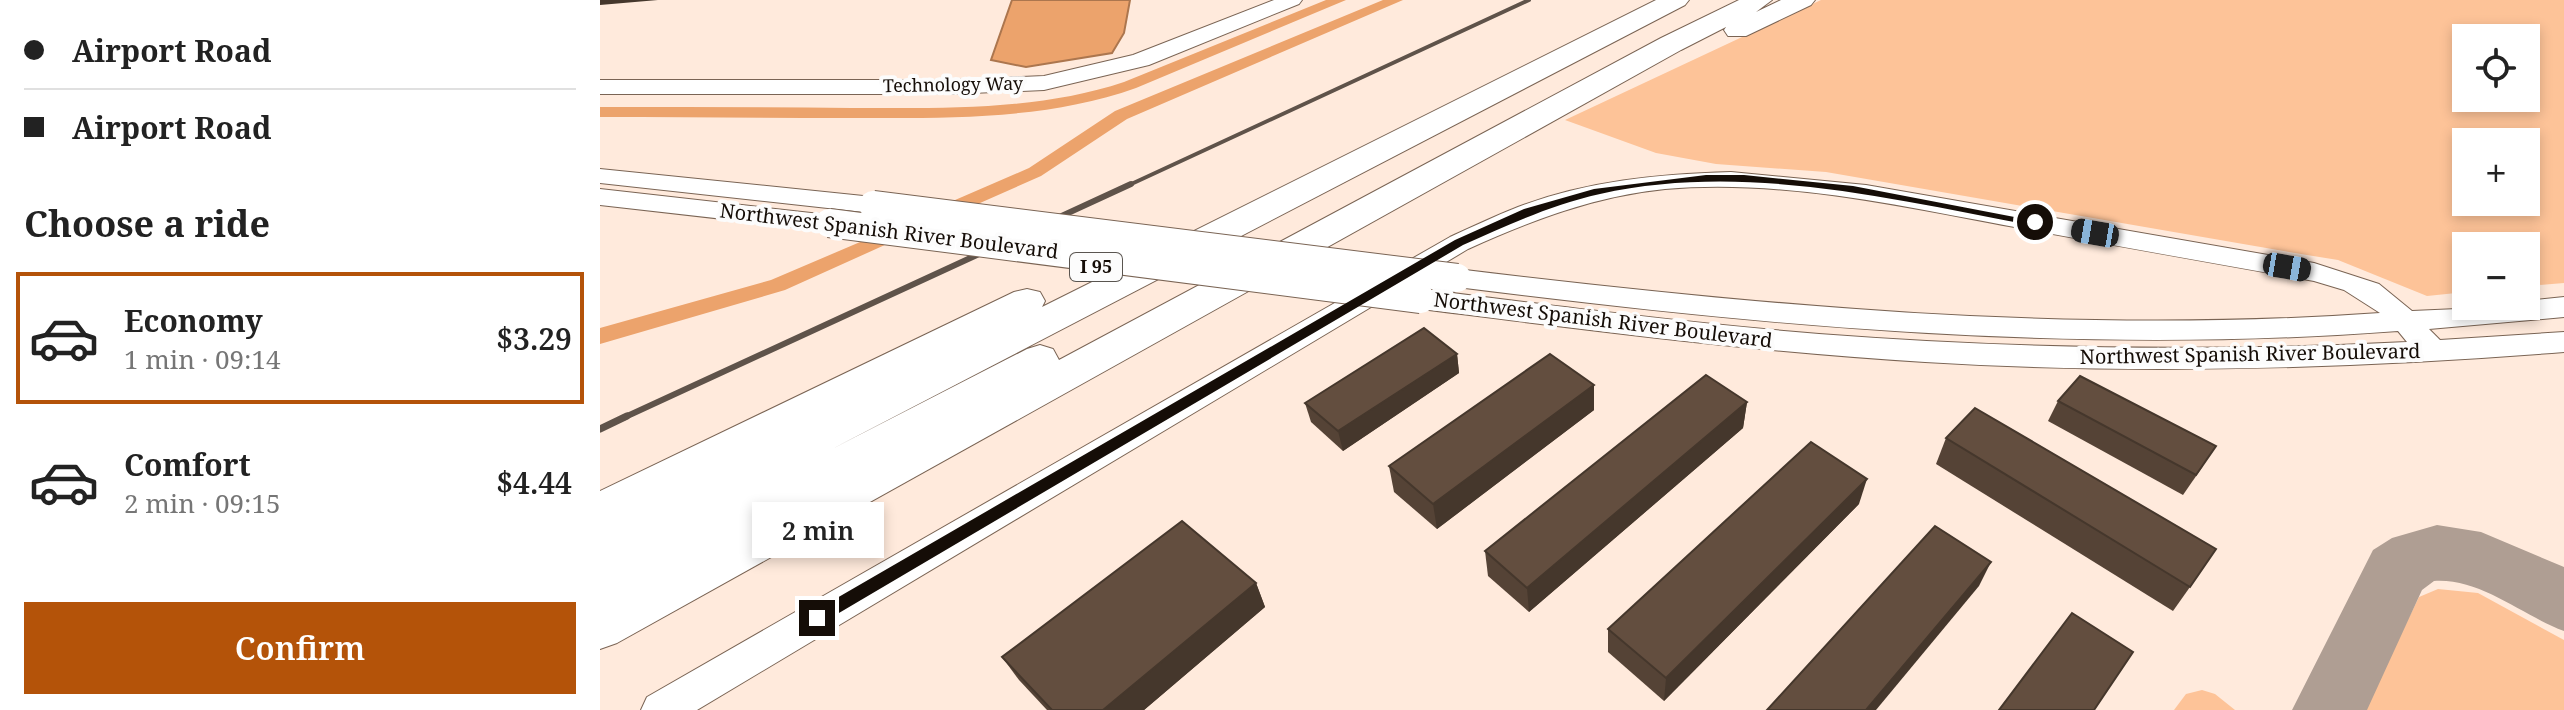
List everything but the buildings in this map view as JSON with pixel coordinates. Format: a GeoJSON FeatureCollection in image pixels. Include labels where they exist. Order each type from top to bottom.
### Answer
{"type":"FeatureCollection","features":[{"type":"Feature","properties":{"kind":"highway","name":"I 95"},"geometry":{"type":"LineString","coordinates":[[600,511],[1640,0]]}},
{"type":"Feature","properties":{"kind":"highway"},"geometry":{"type":"LineString","coordinates":[[600,548],[1676,0]]}},
{"type":"Feature","properties":{"kind":"highway"},"geometry":{"type":"LineString","coordinates":[[600,590],[1727,0]]}},
{"type":"Feature","properties":{"kind":"highway"},"geometry":{"type":"LineString","coordinates":[[600,628],[1562,104],[1759,0]]}},
{"type":"Feature","properties":{"kind":"highway"},"geometry":{"type":"LineString","coordinates":[[1562,104],[1692,51],[1802,0]]}},
{"type":"Feature","properties":{"kind":"main road","name":"Technology Way"},"geometry":{"type":"LineString","coordinates":[[600,87],[963,87],[1044,83],[1141,60],[1292,0]]}},
{"type":"Feature","properties":{"kind":"main road","name":"Northwest Spanish River Boulevard"},"geometry":{"type":"LineString","coordinates":[[600,176],[873,205],[1722,309],[1953,326],[2168,331],[2407,322],[2564,307]]}},
{"type":"Feature","properties":{"kind":"main road"},"geometry":{"type":"LineString","coordinates":[[661,710],[1459,243],[1528,211],[1598,191],[1706,178],[1797,181],[2341,277],[2374,292],[2407,322],[2433,352]]}},
{"type":"Feature","properties":{"kind":"main road","name":"Northwest Spanish River Boulevard"},"geometry":{"type":"LineString","coordinates":[[600,197],[1714,335],[1922,350],[2193,358],[2433,352],[2564,342]]}},
{"type":"Feature","properties":{"kind":"shaded area"},"geometry":{"type":"Polygon","coordinates":[[[1012,0],[1130,0],[1124,33],[1112,53],[1026,67],[991,60],[1012,0]]]}},
{"type":"Feature","properties":{"kind":"shaded area"},"geometry":{"type":"Polygon","coordinates":[[[1821,0],[2564,0],[2564,283],[2540,285],[2540,232],[2452,232],[2452,293],[2427,296],[2338,260],[1826,172],[1716,164],[1656,153],[1565,120],[1821,0]]]}},
{"type":"Feature","properties":{"kind":"shaded area"},"geometry":{"type":"Polygon","coordinates":[[[2438,589],[2478,593],[2564,640],[2564,710],[2364,710],[2419,597],[2438,589]]]}},
{"type":"Feature","properties":{"kind":"shaded area"},"geometry":{"type":"Polygon","coordinates":[[[2202,690],[2215,694],[2235,710],[2174,710],[2186,694],[2202,690]]]}},
{"type":"Feature","properties":{"kind":"waterway"},"geometry":{"type":"LineString","coordinates":[[600,112],[946,113],[1058,104],[1095,97],[1130,85],[1339,0]]}},
{"type":"Feature","properties":{"kind":"waterway"},"geometry":{"type":"LineString","coordinates":[[939,214],[1035,172],[1121,115],[1396,0]]}},
{"type":"Feature","properties":{"kind":"waterway"},"geometry":{"type":"LineString","coordinates":[[600,336],[778,285],[900,231]]}},
{"type":"Feature","properties":{"kind":"taxiway"},"geometry":{"type":"LineString","coordinates":[[2329,710],[2397,570],[2416,557],[2437,553],[2459,554],[2481,560],[2564,601]]}},
{"type":"Feature","properties":{"kind":"railway"},"geometry":{"type":"LineString","coordinates":[[1127,186],[1529,0]]}},
{"type":"Feature","properties":{"kind":"railway"},"geometry":{"type":"LineString","coordinates":[[623,418],[1131,184]]}},
{"type":"Feature","properties":{"kind":"railway"},"geometry":{"type":"LineString","coordinates":[[600,429],[627,416]]}},
{"type":"Feature","properties":{"kind":"route"},"geometry":{"type":"LineString","coordinates":[[817,618],[1459,243],[1528,211],[1598,191],[1629,186],[1706,178],[1744,178],[1853,189],[2035,222]]}}]}
